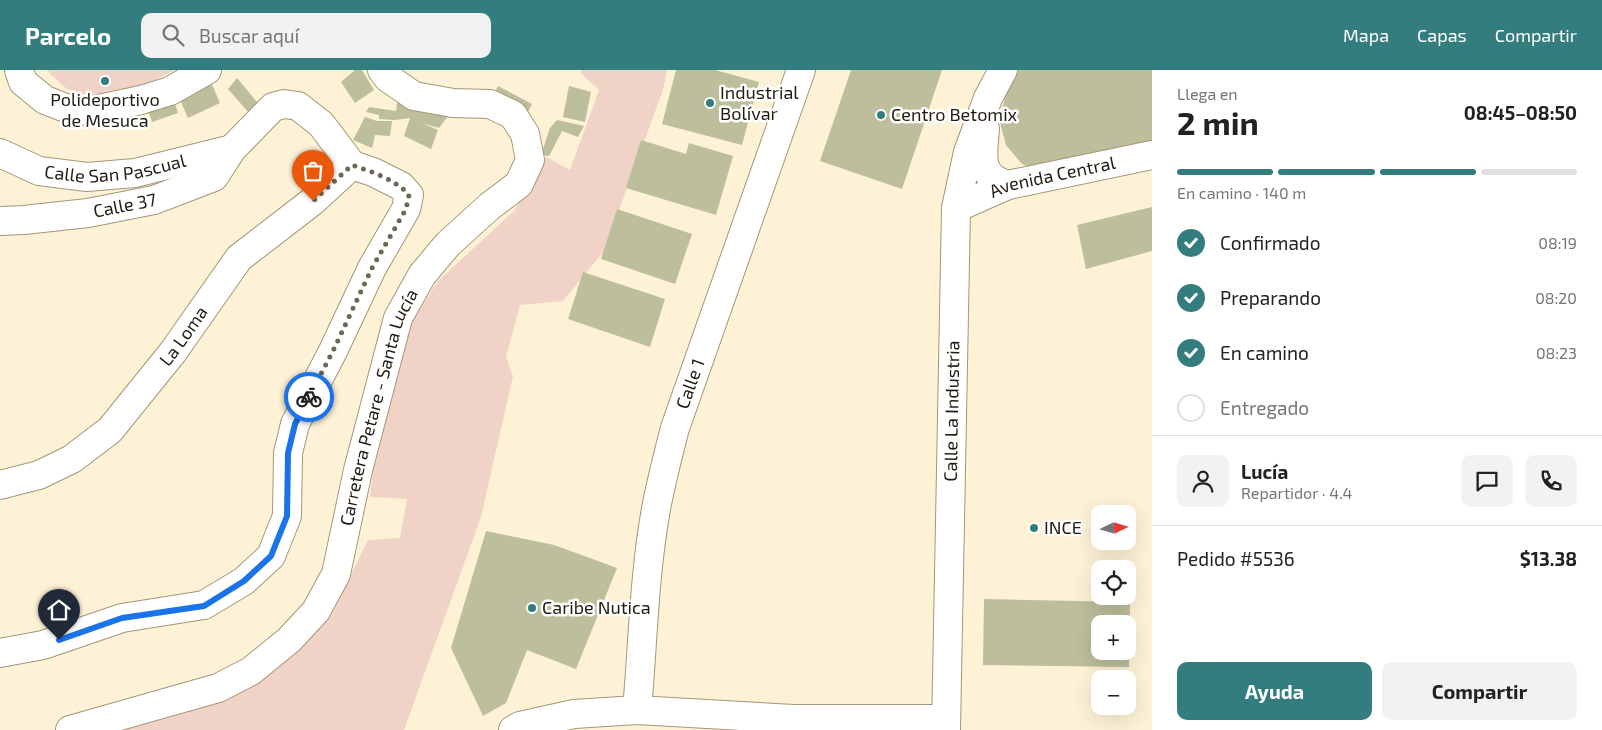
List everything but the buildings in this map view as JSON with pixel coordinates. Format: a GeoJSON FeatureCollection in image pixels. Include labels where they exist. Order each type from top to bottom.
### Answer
{"type":"FeatureCollection","features":[{"type":"Feature","properties":{"kind":"street"},"geometry":{"type":"LineString","coordinates":[[19,70],[23,82],[45,100],[71,110],[90,111],[141,100],[170,91],[207,70]]}},
{"type":"Feature","properties":{"kind":"street","name":"Carretera Petare - Santa Lucía"},"geometry":{"type":"LineString","coordinates":[[70,730],[218,688],[251,671],[289,640],[316,611],[336,574],[358,470],[398,318],[422,275],[448,244],[490,206],[519,184],[530,160],[525,134],[513,115],[490,104],[453,103],[414,96],[388,78],[382,70]]}},
{"type":"Feature","properties":{"kind":"street","name":"Calle 1"},"geometry":{"type":"LineString","coordinates":[[637,710],[647,582],[656,511],[665,464],[675,428],[802,70]]}},
{"type":"Feature","properties":{"kind":"street","name":"Calle La Industria"},"geometry":{"type":"LineString","coordinates":[[946,725],[956,208],[968,152],[988,98],[1004,70]]}},
{"type":"Feature","properties":{"kind":"street","name":"Calle La Industria"},"geometry":{"type":"LineString","coordinates":[[988,98],[982,160],[985,169],[997,182],[1008,185]]}},
{"type":"Feature","properties":{"kind":"street","name":"Calle 37"},"geometry":{"type":"LineString","coordinates":[[0,220],[24,220],[88,213],[154,200],[214,176],[232,149],[273,107],[284,104],[298,106],[321,124],[352,165]]}},
{"type":"Feature","properties":{"kind":"street","name":"Calle San Pascual"},"geometry":{"type":"LineString","coordinates":[[0,153],[39,171],[87,177],[135,173],[232,149]]}},
{"type":"Feature","properties":{"kind":"street","name":"Avenida Central"},"geometry":{"type":"LineString","coordinates":[[956,208],[1008,185],[1152,155]]}},
{"type":"Feature","properties":{"kind":"street"},"geometry":{"type":"LineString","coordinates":[[0,653],[43,645],[122,618],[204,606],[244,581],[271,556],[287,516],[288,453],[295,424],[333,351],[372,268],[406,209],[409,195],[401,186],[373,172],[352,165]]}},
{"type":"Feature","properties":{"kind":"street","name":"La Loma"},"geometry":{"type":"LineString","coordinates":[[0,485],[39,475],[72,459],[110,430],[173,352],[238,258],[313,201],[352,165]]}},
{"type":"Feature","properties":{"kind":"street"},"geometry":{"type":"LineString","coordinates":[[513,730],[520,726],[574,714],[637,710],[946,725]]}},
{"type":"Feature","properties":{"kind":"shaded area","name":"Polideportivo de Mesuca"},"geometry":{"type":"Polygon","coordinates":[[[48,70],[175,70],[142,86],[89,96],[67,89],[48,70]]]}},
{"type":"Feature","properties":{"kind":"shaded area"},"geometry":{"type":"Polygon","coordinates":[[[581,70],[667,70],[663,90],[604,251],[563,301],[520,305],[506,357],[513,376],[481,517],[404,730],[98,730],[268,668],[332,614],[368,540],[400,538],[407,499],[370,497],[376,446],[404,336],[437,282],[514,211],[546,157],[570,170],[599,90],[581,73],[581,70]]]}},
{"type":"Feature","properties":{"kind":"way so far"},"geometry":{"type":"LineString","coordinates":[[309,397],[372,268],[406,209],[409,195],[401,186],[373,172],[352,165],[313,201]]}},
{"type":"Feature","properties":{"kind":"place","name":"Polideportivo de Mesuca"},"geometry":{"type":"Point","coordinates":[105,81]}},
{"type":"Feature","properties":{"kind":"place","name":"Industrial Bolívar"},"geometry":{"type":"Point","coordinates":[710,103]}},
{"type":"Feature","properties":{"kind":"place","name":"Centro Betomix"},"geometry":{"type":"Point","coordinates":[881,115]}},
{"type":"Feature","properties":{"kind":"place","name":"INCE"},"geometry":{"type":"Point","coordinates":[1034,528]}},
{"type":"Feature","properties":{"kind":"place","name":"Caribe Nutica"},"geometry":{"type":"Point","coordinates":[532,608]}},
{"type":"Feature","properties":{"kind":"route"},"geometry":{"type":"LineString","coordinates":[[59,640],[122,618],[204,606],[244,581],[271,556],[287,516],[288,453],[295,424],[309,397]]}}]}
